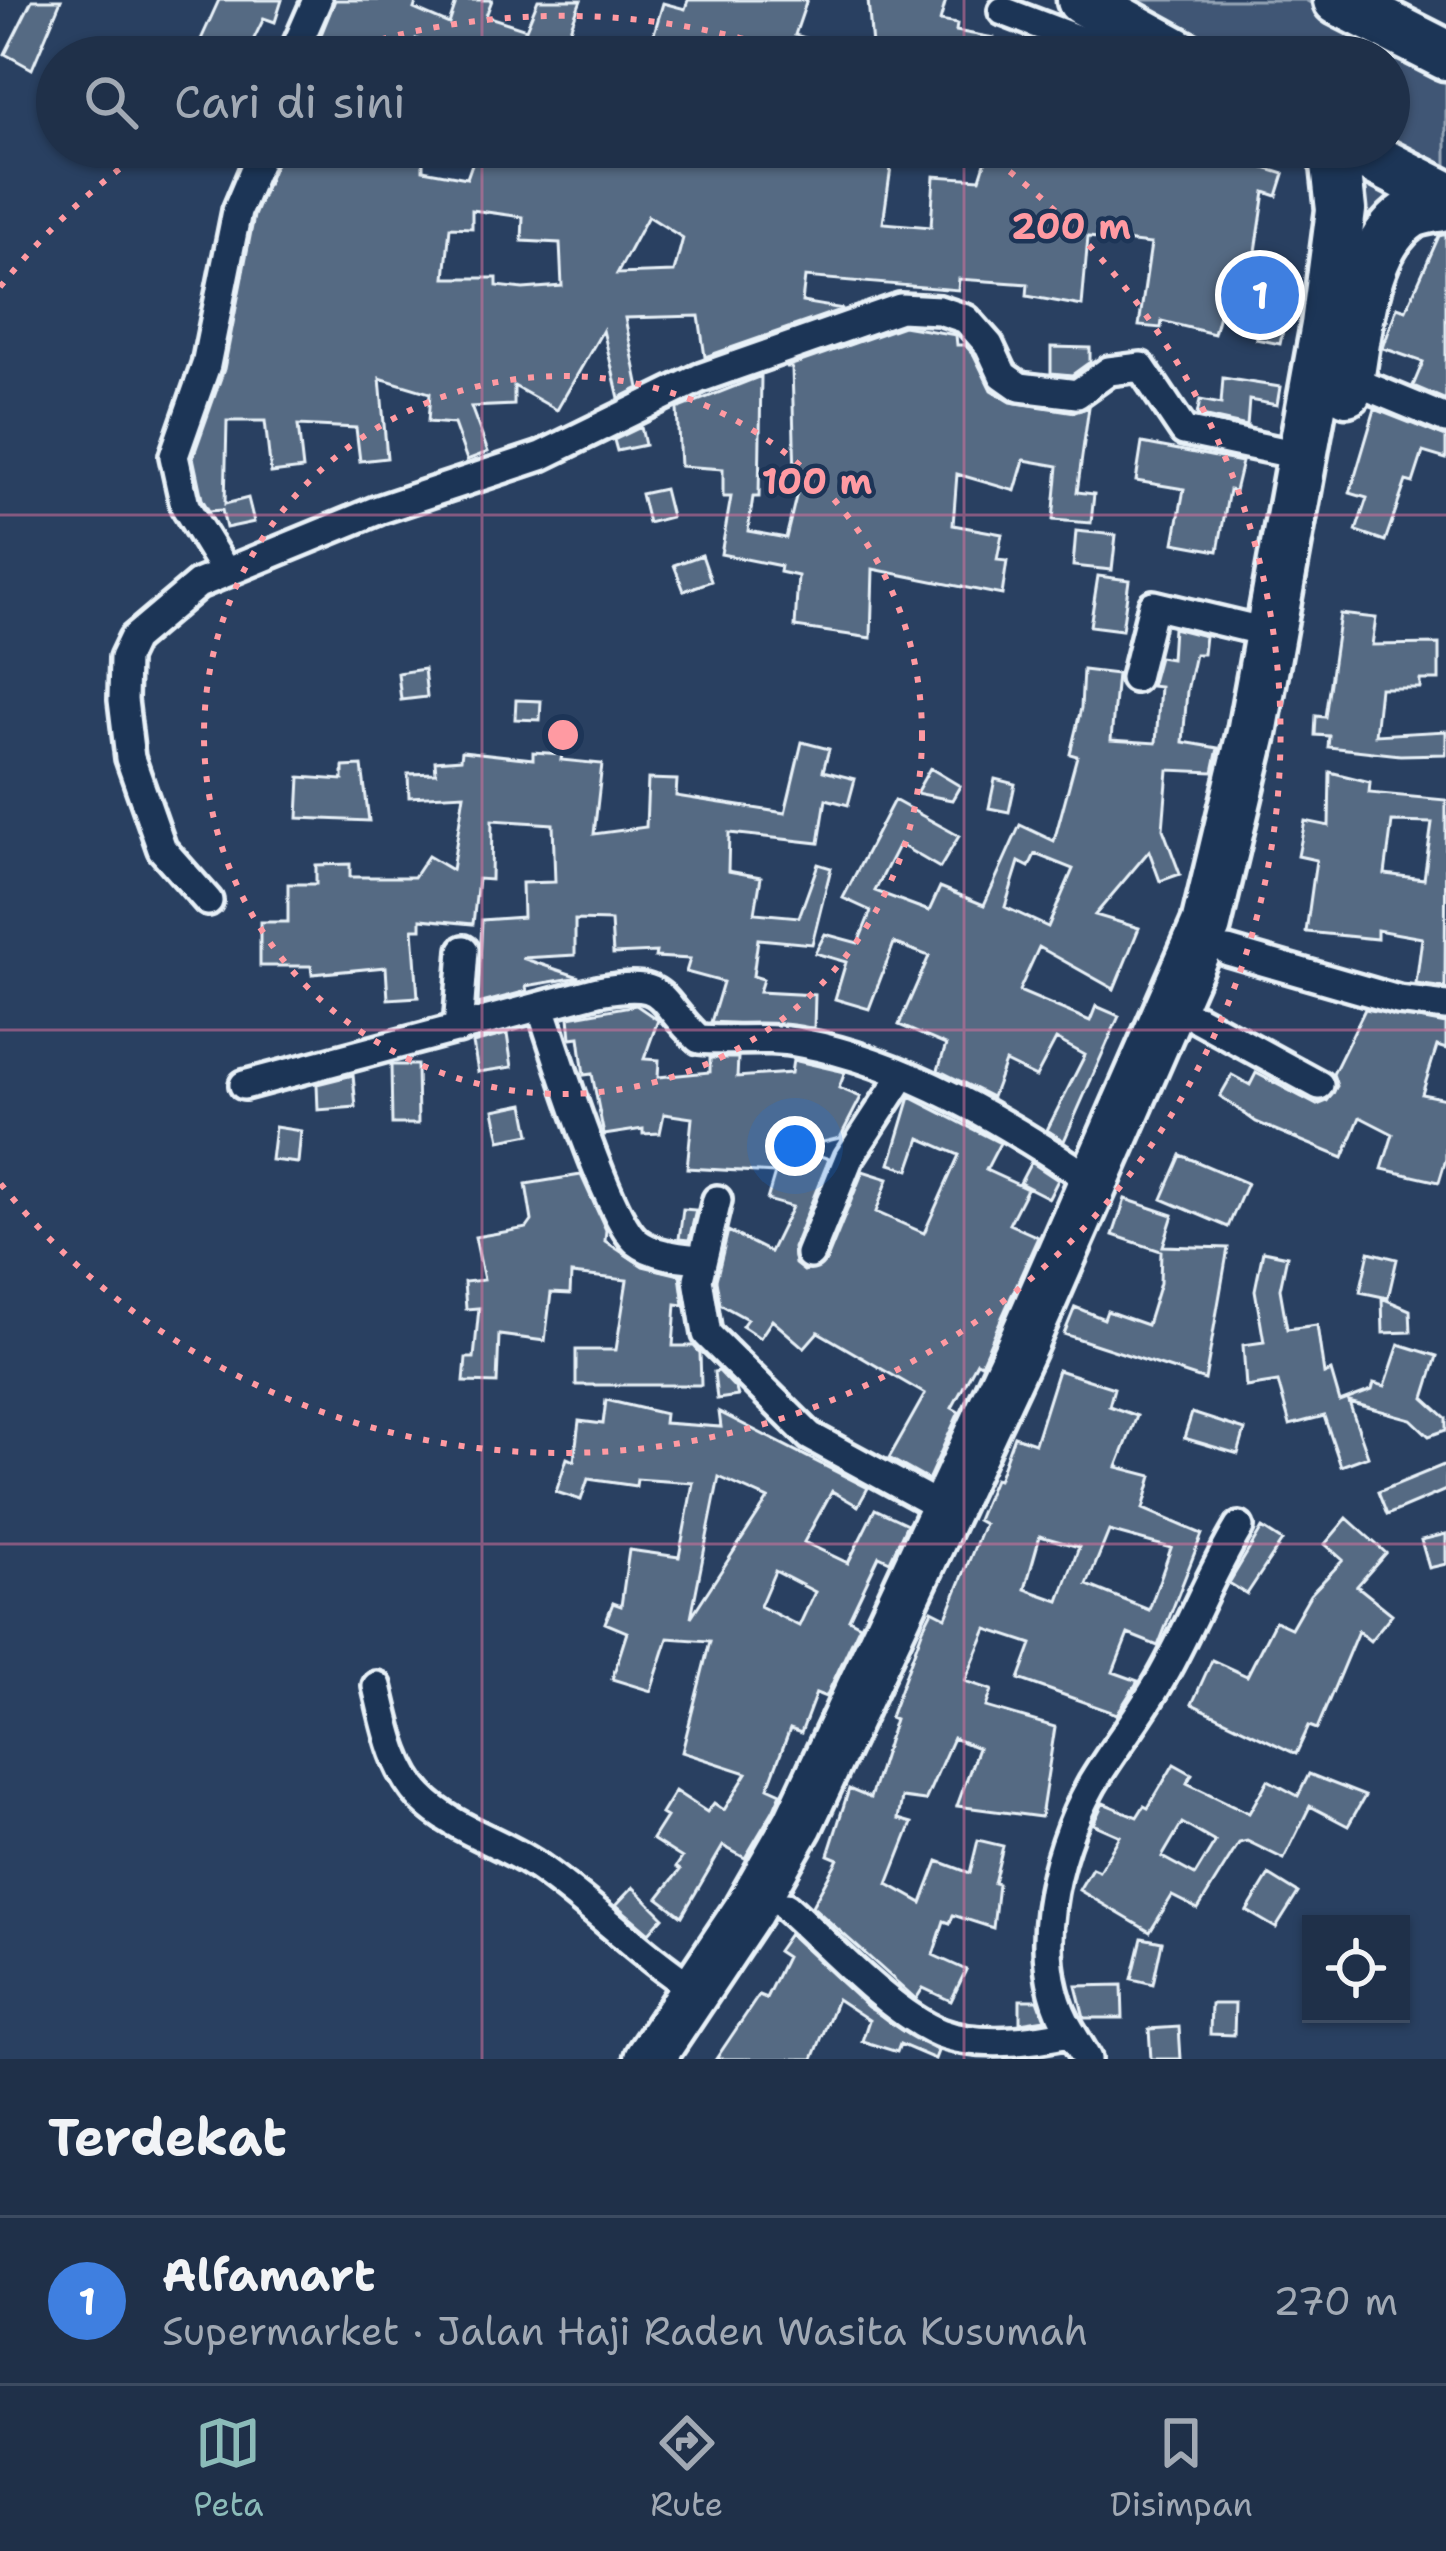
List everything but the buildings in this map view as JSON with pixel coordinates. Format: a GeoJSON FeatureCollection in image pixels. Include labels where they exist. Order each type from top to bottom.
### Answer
{"type":"FeatureCollection","features":[{"type":"Feature","properties":{"kind":"highway"},"geometry":{"type":"LineString","coordinates":[[1082,0],[1148,36]]}},
{"type":"Feature","properties":{"kind":"highway"},"geometry":{"type":"LineString","coordinates":[[1337,0],[1408,36]]}},
{"type":"Feature","properties":{"kind":"highway"},"geometry":{"type":"LineString","coordinates":[[1410,37],[1446,55]]}},
{"type":"Feature","properties":{"kind":"highway"},"geometry":{"type":"LineString","coordinates":[[684,2059],[786,1907],[828,1832],[1035,1351],[1228,951],[1277,753],[1283,615],[1341,210],[1336,168]]}},
{"type":"Feature","properties":{"kind":"highway"},"geometry":{"type":"LineString","coordinates":[[1387,168],[1446,201]]}},
{"type":"Feature","properties":{"kind":"highway"},"geometry":{"type":"LineString","coordinates":[[650,2059],[778,1862],[946,1510],[1035,1351],[1094,1182],[1184,981],[1220,883],[1283,615],[1349,379],[1376,262],[1387,237],[1412,213],[1446,201]]}},
{"type":"Feature","properties":{"kind":"street"},"geometry":{"type":"LineString","coordinates":[[301,36],[317,0]]}},
{"type":"Feature","properties":{"kind":"street"},"geometry":{"type":"LineString","coordinates":[[1003,11],[1069,36]]}},
{"type":"Feature","properties":{"kind":"street"},"geometry":{"type":"LineString","coordinates":[[225,571],[185,506],[174,456],[206,365],[237,211],[255,168]]}},
{"type":"Feature","properties":{"kind":"street"},"geometry":{"type":"LineString","coordinates":[[208,902],[161,849],[141,799],[125,719],[124,658],[133,639],[165,608],[225,571],[378,510],[541,456],[700,378],[900,308],[939,310],[966,319],[989,345],[1003,375],[1020,387],[1077,394],[1109,371],[1141,367],[1154,380],[1172,420],[1184,431],[1303,456]]}},
{"type":"Feature","properties":{"kind":"street"},"geometry":{"type":"LineString","coordinates":[[1349,379],[1446,419]]}},
{"type":"Feature","properties":{"kind":"street"},"geometry":{"type":"LineString","coordinates":[[1135,678],[1153,604],[1283,615]]}},
{"type":"Feature","properties":{"kind":"street"},"geometry":{"type":"LineString","coordinates":[[458,1029],[464,950]]}},
{"type":"Feature","properties":{"kind":"street"},"geometry":{"type":"LineString","coordinates":[[1228,951],[1399,1000],[1446,1006]]}},
{"type":"Feature","properties":{"kind":"street"},"geometry":{"type":"LineString","coordinates":[[244,1085],[598,991],[649,985],[661,992],[699,1039],[805,1043],[903,1076],[1036,1143],[1094,1182]]}},
{"type":"Feature","properties":{"kind":"street"},"geometry":{"type":"LineString","coordinates":[[541,1007],[575,1113],[626,1231],[649,1250],[700,1259]]}},
{"type":"Feature","properties":{"kind":"street"},"geometry":{"type":"LineString","coordinates":[[1198,1019],[1319,1085]]}},
{"type":"Feature","properties":{"kind":"street"},"geometry":{"type":"LineString","coordinates":[[810,1254],[849,1158],[903,1076]]}},
{"type":"Feature","properties":{"kind":"street"},"geometry":{"type":"LineString","coordinates":[[717,1200],[700,1259],[701,1319],[718,1348],[810,1436],[946,1510]]}},
{"type":"Feature","properties":{"kind":"street"},"geometry":{"type":"LineString","coordinates":[[1087,2059],[1049,1982],[1051,1907],[1078,1816],[1178,1648],[1206,1581],[1239,1527]]}},
{"type":"Feature","properties":{"kind":"street"},"geometry":{"type":"LineString","coordinates":[[376,1686],[392,1742],[421,1797],[446,1817],[539,1867],[642,1955],[695,1990]]}},
{"type":"Feature","properties":{"kind":"street"},"geometry":{"type":"LineString","coordinates":[[786,1907],[933,2030],[969,2038],[1029,2040],[1071,2032]]}},
{"type":"Feature","properties":{"kind":"shaded area"},"geometry":{"type":"Polygon","coordinates":[[[1125,0],[1305,0],[1373,36],[1192,36],[1125,0]]]}},
{"type":"Feature","properties":{"kind":"shaded area"},"geometry":{"type":"Polygon","coordinates":[[[1410,56],[1446,75],[1446,166],[1410,148],[1410,56]]]}},
{"type":"Feature","properties":{"kind":"shaded area"},"geometry":{"type":"Polygon","coordinates":[[[1355,168],[1365,168],[1411,190],[1369,220],[1353,249],[1355,168]]]}},
{"type":"Feature","properties":{"kind":"place","name":"Alfamart"},"geometry":{"type":"Point","coordinates":[1260,295]}}]}
